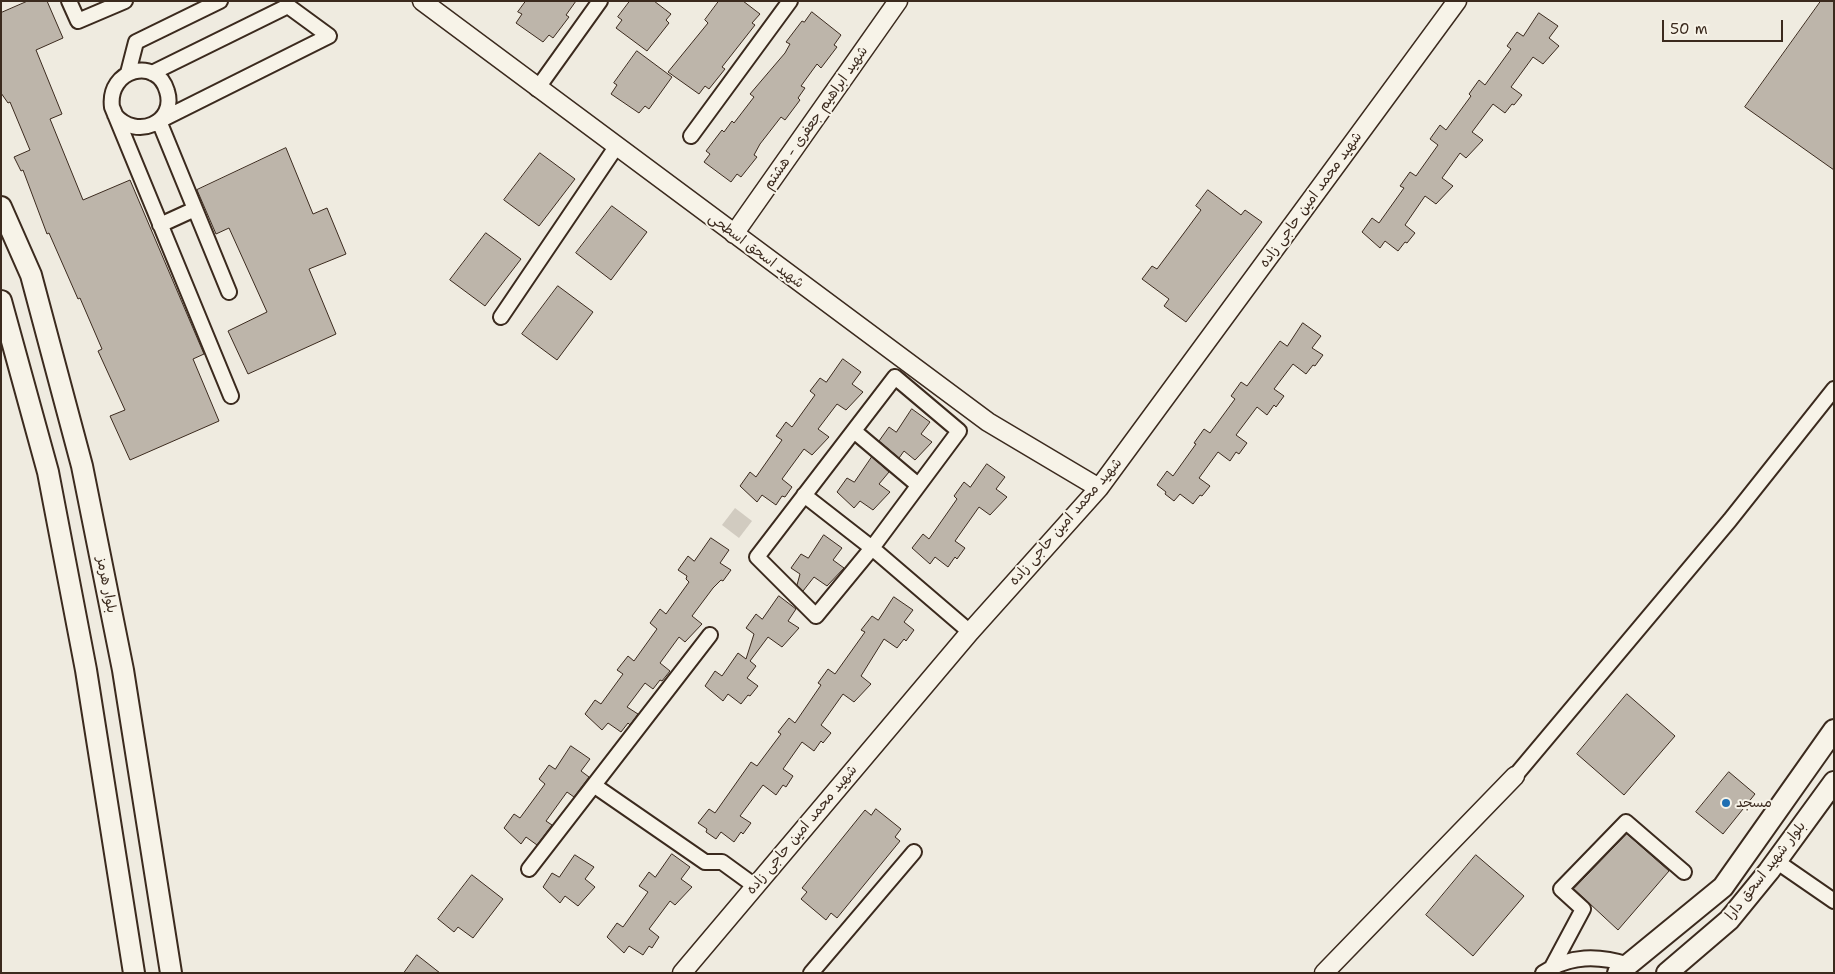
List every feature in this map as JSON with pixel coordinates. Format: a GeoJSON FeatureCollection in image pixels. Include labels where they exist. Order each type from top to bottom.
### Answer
{"type":"FeatureCollection","features":[{"type":"Feature","properties":{"kind":"main road","name":"بلوار هرمز"},"geometry":{"type":"LineString","coordinates":[[1,207],[31,275],[82,466],[122,670],[171,973]]}},
{"type":"Feature","properties":{"kind":"main road"},"geometry":{"type":"LineString","coordinates":[[1,301],[48,472],[86,670],[134,973]]}},
{"type":"Feature","properties":{"kind":"main road","name":"بلوار شهید اسحق دارا"},"geometry":{"type":"LineString","coordinates":[[1623,969],[1723,887],[1834,730]]}},
{"type":"Feature","properties":{"kind":"main road","name":"بلوار شهید اسحق دارا"},"geometry":{"type":"LineString","coordinates":[[1667,973],[1729,920],[1776,861],[1834,782]]}},
{"type":"Feature","properties":{"kind":"street"},"geometry":{"type":"LineString","coordinates":[[69,1],[78,22],[104,5],[124,1]]}},
{"type":"Feature","properties":{"kind":"street"},"geometry":{"type":"LineString","coordinates":[[128,73],[136,42],[220,1]]}},
{"type":"Feature","properties":{"kind":"street","name":"شهید اسحق اسطحی"},"geometry":{"type":"LineString","coordinates":[[422,1],[988,422],[1098,488]]}},
{"type":"Feature","properties":{"kind":"street"},"geometry":{"type":"LineString","coordinates":[[537,88],[600,1]]}},
{"type":"Feature","properties":{"kind":"street"},"geometry":{"type":"LineString","coordinates":[[690,136],[790,1]]}},
{"type":"Feature","properties":{"kind":"street","name":"شهید ابراهیم جعفری - هشتم"},"geometry":{"type":"LineString","coordinates":[[734,234],[898,1]]}},
{"type":"Feature","properties":{"kind":"street","name":"شهید محمد امین حاجی زاده"},"geometry":{"type":"LineString","coordinates":[[682,973],[970,632],[1098,488],[1457,1]]}},
{"type":"Feature","properties":{"kind":"street"},"geometry":{"type":"LineString","coordinates":[[115,114],[121,121],[136,128],[152,125],[329,36],[288,6],[152,73]]}},
{"type":"Feature","properties":{"kind":"street"},"geometry":{"type":"LineString","coordinates":[[159,121],[164,114],[168,99],[164,84],[152,73],[144,71],[128,73],[121,77],[112,91],[112,107],[231,396]]}},
{"type":"Feature","properties":{"kind":"street"},"geometry":{"type":"LineString","coordinates":[[159,121],[229,292]]}},
{"type":"Feature","properties":{"kind":"street"},"geometry":{"type":"LineString","coordinates":[[501,317],[616,147]]}},
{"type":"Feature","properties":{"kind":"street"},"geometry":{"type":"LineString","coordinates":[[160,224],[195,209]]}},
{"type":"Feature","properties":{"kind":"street"},"geometry":{"type":"LineString","coordinates":[[895,377],[959,431],[918,484],[872,548],[816,616],[757,556],[895,377]]}},
{"type":"Feature","properties":{"kind":"street"},"geometry":{"type":"LineString","coordinates":[[1324,973],[1515,776],[1730,520],[1834,389]]}},
{"type":"Feature","properties":{"kind":"street"},"geometry":{"type":"LineString","coordinates":[[854,431],[918,484]]}},
{"type":"Feature","properties":{"kind":"street"},"geometry":{"type":"LineString","coordinates":[[804,495],[872,548],[970,632]]}},
{"type":"Feature","properties":{"kind":"street"},"geometry":{"type":"LineString","coordinates":[[529,869],[710,635]]}},
{"type":"Feature","properties":{"kind":"street"},"geometry":{"type":"LineString","coordinates":[[595,786],[705,862],[722,862],[755,886]]}},
{"type":"Feature","properties":{"kind":"street"},"geometry":{"type":"LineString","coordinates":[[1548,970],[1583,909],[1561,889],[1626,822],[1684,872]]}},
{"type":"Feature","properties":{"kind":"street"},"geometry":{"type":"LineString","coordinates":[[811,973],[914,852]]}},
{"type":"Feature","properties":{"kind":"street"},"geometry":{"type":"LineString","coordinates":[[1776,861],[1834,901]]}},
{"type":"Feature","properties":{"kind":"street"},"geometry":{"type":"LineString","coordinates":[[1548,970],[1571,960],[1590,957],[1610,959],[1623,969]]}},
{"type":"Feature","properties":{"kind":"shaded area"},"geometry":{"type":"Polygon","coordinates":[[[735,508],[752,521],[739,538],[722,525],[735,508]]]}},
{"type":"Feature","properties":{"kind":"building"},"geometry":{"type":"Polygon","coordinates":[[[28,1],[47,1],[63,38],[36,50],[62,114],[50,119],[83,200],[130,180],[204,354],[193,359],[219,421],[130,460],[110,416],[125,410],[98,351],[102,349],[49,233],[47,234],[23,170],[21,171],[14,157],[30,150],[10,102],[8,103],[1,93],[1,13],[28,1]]]}},
{"type":"Feature","properties":{"kind":"building"},"geometry":{"type":"Polygon","coordinates":[[[526,1],[576,1],[566,15],[569,17],[553,38],[549,35],[543,42],[516,23],[522,14],[518,12],[526,1]]]}},
{"type":"Feature","properties":{"kind":"building"},"geometry":{"type":"Polygon","coordinates":[[[630,1],[654,1],[671,14],[666,20],[669,23],[647,51],[616,28],[622,20],[618,17],[630,1]]]}},
{"type":"Feature","properties":{"kind":"building"},"geometry":{"type":"Polygon","coordinates":[[[719,1],[743,1],[760,14],[752,23],[755,25],[722,67],[725,69],[709,89],[705,86],[699,94],[668,72],[708,23],[705,20],[719,1]]]}},
{"type":"Feature","properties":{"kind":"building"},"geometry":{"type":"Polygon","coordinates":[[[1821,1],[1834,1],[1834,170],[1745,107],[1821,1]]]}},
{"type":"Feature","properties":{"kind":"building"},"geometry":{"type":"Polygon","coordinates":[[[812,12],[841,35],[834,45],[837,47],[821,68],[817,64],[801,86],[805,88],[798,98],[800,100],[785,120],[781,117],[760,144],[754,155],[757,157],[741,177],[737,174],[731,182],[704,162],[710,154],[706,151],[722,130],[724,132],[732,121],[734,123],[754,97],[750,94],[785,53],[790,44],[786,42],[802,21],[804,22],[812,12]]]}},
{"type":"Feature","properties":{"kind":"building"},"geometry":{"type":"Polygon","coordinates":[[[1539,13],[1558,26],[1549,38],[1559,46],[1543,64],[1533,57],[1511,87],[1522,95],[1505,113],[1493,104],[1472,132],[1483,140],[1466,158],[1460,153],[1442,178],[1453,186],[1436,204],[1425,196],[1405,225],[1415,233],[1407,243],[1405,242],[1398,251],[1385,241],[1380,248],[1362,232],[1372,218],[1379,223],[1404,188],[1400,186],[1410,172],[1416,176],[1438,145],[1430,139],[1440,125],[1446,130],[1471,96],[1469,94],[1479,80],[1485,85],[1511,49],[1507,46],[1517,32],[1523,36],[1539,13]]]}},
{"type":"Feature","properties":{"kind":"building"},"geometry":{"type":"Polygon","coordinates":[[[637,51],[672,77],[649,109],[645,106],[639,113],[611,94],[617,85],[614,83],[637,51]]]}},
{"type":"Feature","properties":{"kind":"building"},"geometry":{"type":"Polygon","coordinates":[[[286,148],[313,214],[327,208],[346,254],[309,269],[336,334],[248,374],[228,331],[267,312],[229,228],[216,234],[197,190],[286,148]]]}},
{"type":"Feature","properties":{"kind":"building"},"geometry":{"type":"Polygon","coordinates":[[[540,153],[575,179],[539,226],[504,200],[540,153]]]}},
{"type":"Feature","properties":{"kind":"building"},"geometry":{"type":"Polygon","coordinates":[[[1208,190],[1241,215],[1245,210],[1262,222],[1186,322],[1164,306],[1169,299],[1142,279],[1152,266],[1157,269],[1184,233],[1201,210],[1196,206],[1208,190]]]}},
{"type":"Feature","properties":{"kind":"building"},"geometry":{"type":"Polygon","coordinates":[[[612,206],[647,232],[611,280],[576,253],[612,206]]]}},
{"type":"Feature","properties":{"kind":"building"},"geometry":{"type":"Polygon","coordinates":[[[486,233],[521,259],[485,306],[450,280],[486,233]]]}},
{"type":"Feature","properties":{"kind":"building"},"geometry":{"type":"Polygon","coordinates":[[[558,286],[593,312],[557,360],[522,334],[558,286]]]}},
{"type":"Feature","properties":{"kind":"building"},"geometry":{"type":"Polygon","coordinates":[[[1303,323],[1321,336],[1312,348],[1323,355],[1306,374],[1293,364],[1274,389],[1284,396],[1276,407],[1274,405],[1267,415],[1257,407],[1236,435],[1247,443],[1239,454],[1236,452],[1230,461],[1218,452],[1199,478],[1210,486],[1202,496],[1200,495],[1193,504],[1180,494],[1174,501],[1157,485],[1167,471],[1173,476],[1196,444],[1194,443],[1204,429],[1210,433],[1235,399],[1231,396],[1241,382],[1247,386],[1280,341],[1287,346],[1303,323]]]}},
{"type":"Feature","properties":{"kind":"building"},"geometry":{"type":"Polygon","coordinates":[[[843,359],[861,372],[852,384],[863,392],[846,410],[837,404],[818,429],[829,437],[812,455],[804,449],[782,479],[792,487],[785,497],[782,496],[776,505],[762,495],[757,502],[740,486],[750,472],[756,477],[782,440],[776,436],[786,422],[792,427],[815,395],[810,391],[820,378],[826,382],[843,359]]]}},
{"type":"Feature","properties":{"kind":"building"},"geometry":{"type":"Polygon","coordinates":[[[912,409],[930,422],[921,434],[932,442],[915,460],[904,451],[899,458],[879,441],[889,427],[896,432],[912,409]]]}},
{"type":"Feature","properties":{"kind":"building"},"geometry":{"type":"Polygon","coordinates":[[[872,457],[889,472],[879,484],[890,492],[873,510],[860,501],[854,508],[837,492],[847,478],[854,482],[872,457]]]}},
{"type":"Feature","properties":{"kind":"building"},"geometry":{"type":"Polygon","coordinates":[[[987,464],[1005,477],[996,489],[1007,497],[990,515],[979,507],[955,541],[965,548],[948,567],[935,557],[930,564],[912,548],[923,534],[929,539],[957,499],[954,496],[964,482],[970,487],[987,464]]]}},
{"type":"Feature","properties":{"kind":"building"},"geometry":{"type":"Polygon","coordinates":[[[824,535],[842,548],[833,560],[844,568],[827,586],[814,577],[803,591],[797,585],[800,574],[791,568],[801,554],[808,558],[824,535]]]}},
{"type":"Feature","properties":{"kind":"building"},"geometry":{"type":"Polygon","coordinates":[[[711,538],[729,550],[720,563],[731,570],[723,581],[721,580],[713,588],[692,616],[702,624],[685,642],[679,637],[660,663],[670,671],[662,681],[660,680],[653,689],[645,683],[627,707],[638,714],[630,725],[628,723],[621,732],[608,723],[602,730],[585,714],[595,700],[601,704],[623,674],[617,670],[628,656],[634,661],[657,629],[650,623],[660,609],[666,614],[689,582],[686,579],[687,576],[678,570],[688,556],[694,561],[711,538]]]}},
{"type":"Feature","properties":{"kind":"building"},"geometry":{"type":"Polygon","coordinates":[[[779,596],[796,609],[788,621],[799,628],[782,647],[768,637],[750,661],[756,666],[747,678],[758,686],[750,696],[748,695],[741,704],[728,694],[723,701],[705,686],[715,671],[722,676],[738,653],[746,659],[754,634],[746,628],[756,614],[762,619],[779,596]]]}},
{"type":"Feature","properties":{"kind":"building"},"geometry":{"type":"Polygon","coordinates":[[[894,597],[913,610],[904,622],[914,630],[906,641],[904,639],[897,648],[884,639],[861,676],[871,684],[854,702],[843,694],[821,725],[831,733],[823,743],[821,741],[814,751],[802,742],[783,769],[793,776],[786,787],[783,785],[776,795],[763,785],[740,816],[751,823],[743,834],[741,832],[734,842],[721,832],[716,839],[706,832],[707,829],[698,823],[709,809],[715,813],[751,762],[757,766],[781,734],[778,732],[789,718],[795,723],[821,685],[818,683],[828,669],[835,674],[865,632],[861,630],[872,616],[878,620],[894,597]]]}},
{"type":"Feature","properties":{"kind":"building"},"geometry":{"type":"Polygon","coordinates":[[[1627,694],[1675,736],[1624,795],[1577,754],[1627,694]]]}},
{"type":"Feature","properties":{"kind":"building"},"geometry":{"type":"Polygon","coordinates":[[[571,746],[590,759],[581,771],[589,777],[574,797],[567,792],[546,821],[552,825],[537,845],[526,837],[521,844],[504,828],[514,814],[520,818],[545,784],[539,779],[549,765],[555,769],[571,746]]]}},
{"type":"Feature","properties":{"kind":"building","name":"مسجد"},"geometry":{"type":"Polygon","coordinates":[[[1729,772],[1755,794],[1723,834],[1696,812],[1729,772]]]}},
{"type":"Feature","properties":{"kind":"building"},"geometry":{"type":"Polygon","coordinates":[[[876,809],[901,829],[895,837],[900,841],[837,918],[831,913],[826,920],[801,899],[807,892],[802,888],[865,810],[871,815],[876,809]]]}},
{"type":"Feature","properties":{"kind":"building"},"geometry":{"type":"Polygon","coordinates":[[[1627,834],[1669,871],[1618,930],[1574,889],[1627,834]]]}},
{"type":"Feature","properties":{"kind":"building"},"geometry":{"type":"Polygon","coordinates":[[[672,854],[690,867],[681,879],[692,887],[675,905],[670,901],[649,929],[659,937],[652,948],[649,946],[643,955],[629,946],[624,953],[607,937],[617,923],[623,927],[648,892],[639,886],[649,872],[655,877],[672,854]]]}},
{"type":"Feature","properties":{"kind":"building"},"geometry":{"type":"Polygon","coordinates":[[[575,855],[594,867],[585,879],[595,887],[578,906],[565,896],[560,903],[543,887],[552,873],[559,877],[575,855]]]}},
{"type":"Feature","properties":{"kind":"building"},"geometry":{"type":"Polygon","coordinates":[[[1476,855],[1524,896],[1473,956],[1426,915],[1476,855]]]}},
{"type":"Feature","properties":{"kind":"building"},"geometry":{"type":"Polygon","coordinates":[[[472,875],[503,899],[473,938],[458,927],[454,932],[438,919],[472,875]]]}},
{"type":"Feature","properties":{"kind":"building"},"geometry":{"type":"Polygon","coordinates":[[[417,955],[440,973],[404,973],[417,955]]]}},
{"type":"Feature","properties":{"kind":"place","name":"مسجد"},"geometry":{"type":"Point","coordinates":[1726,803]}}]}
